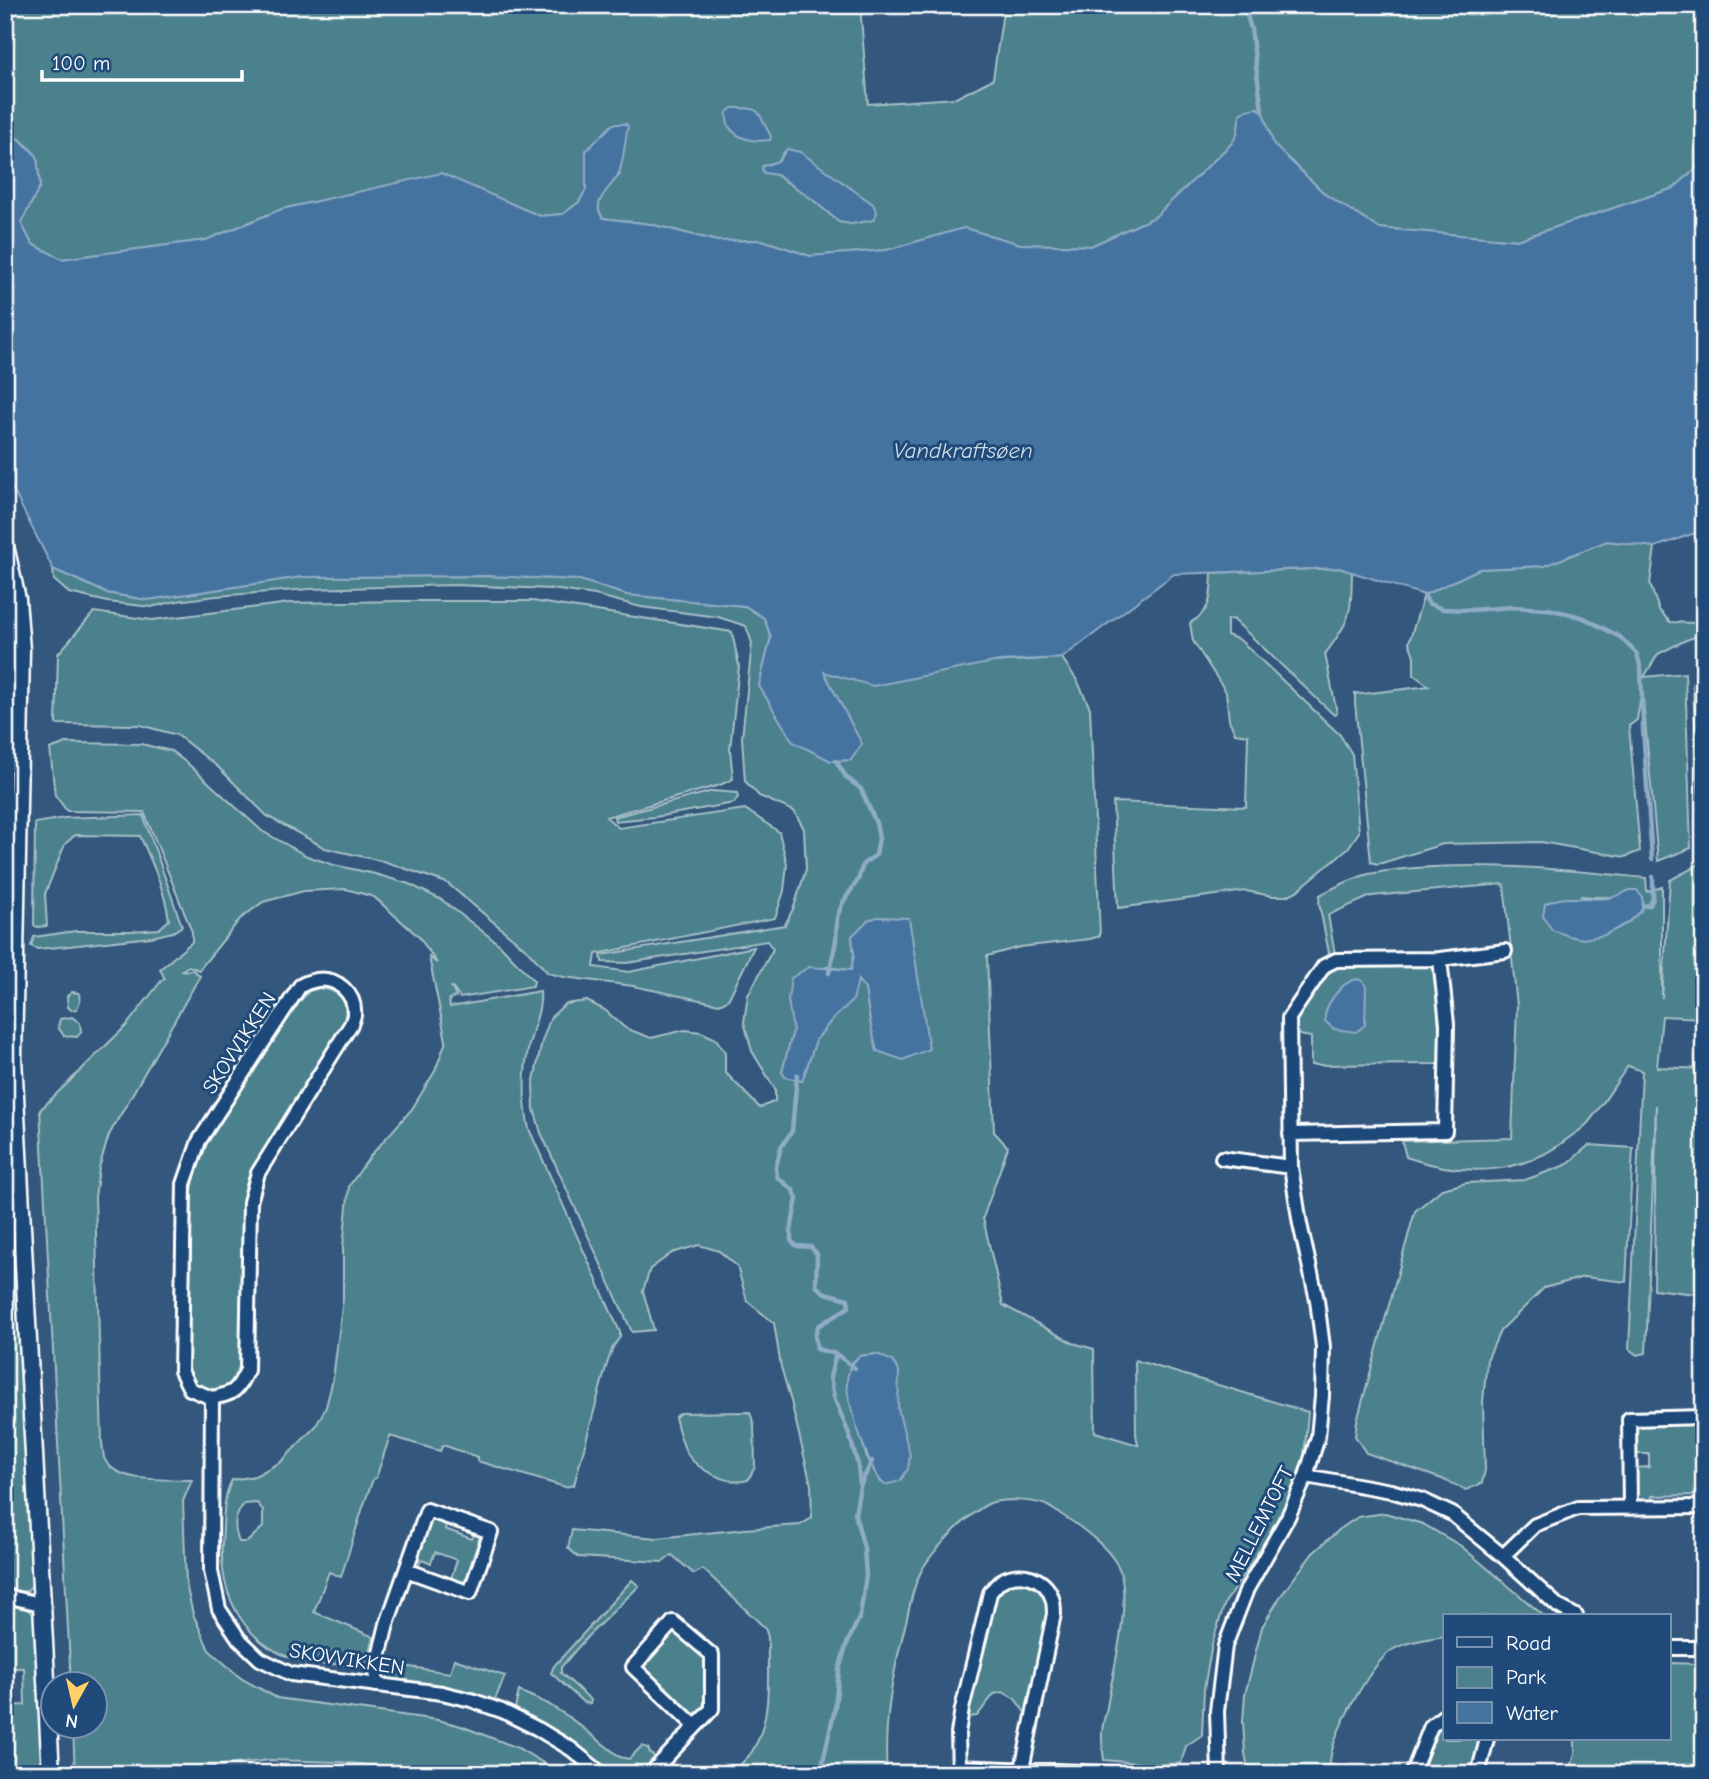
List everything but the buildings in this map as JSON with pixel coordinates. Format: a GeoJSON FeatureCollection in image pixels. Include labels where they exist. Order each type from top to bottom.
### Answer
{"type":"FeatureCollection","features":[{"type":"Feature","properties":{"kind":"street"},"geometry":{"type":"LineString","coordinates":[[5,546],[17,599],[21,650],[13,1058],[51,1774]]}},
{"type":"Feature","properties":{"kind":"street"},"geometry":{"type":"LineString","coordinates":[[1290,1134],[1445,1131],[1447,1024],[1440,958],[1505,951]]}},
{"type":"Feature","properties":{"kind":"street","name":"MELLEMTOFT"},"geometry":{"type":"LineString","coordinates":[[1219,1774],[1217,1711],[1225,1646],[1247,1589],[1288,1517],[1306,1476],[1318,1437],[1322,1396],[1323,1347],[1317,1300],[1300,1224],[1291,1167],[1289,1018],[1324,965],[1336,960],[1440,958]]}},
{"type":"Feature","properties":{"kind":"street","name":"SKOVVIKKEN"},"geometry":{"type":"LineString","coordinates":[[314,980],[324,980],[340,985],[351,996],[354,1014],[350,1026],[258,1172],[250,1202],[247,1370],[239,1386],[230,1394],[212,1398],[190,1389],[181,1371],[184,1184],[199,1141],[300,986],[314,980]]}},
{"type":"Feature","properties":{"kind":"street"},"geometry":{"type":"LineString","coordinates":[[1222,1158],[1291,1167]]}},
{"type":"Feature","properties":{"kind":"street","name":"SKOVVIKKEN"},"geometry":{"type":"LineString","coordinates":[[212,1398],[211,1571],[219,1609],[239,1639],[260,1659],[291,1675],[442,1693],[471,1700],[538,1729],[571,1749],[602,1774]]}},
{"type":"Feature","properties":{"kind":"street"},"geometry":{"type":"LineString","coordinates":[[1630,1508],[1629,1419],[1704,1417]]}},
{"type":"Feature","properties":{"kind":"street"},"geometry":{"type":"LineString","coordinates":[[1306,1476],[1391,1491],[1422,1500],[1452,1514],[1558,1606],[1572,1614]]}},
{"type":"Feature","properties":{"kind":"street"},"geometry":{"type":"LineString","coordinates":[[1503,1556],[1535,1525],[1578,1508],[1704,1507]]}},
{"type":"Feature","properties":{"kind":"street"},"geometry":{"type":"LineString","coordinates":[[376,1685],[383,1638],[406,1570],[428,1510],[491,1532],[470,1593],[406,1570]]}},
{"type":"Feature","properties":{"kind":"street"},"geometry":{"type":"LineString","coordinates":[[1021,1772],[1055,1614],[1049,1590],[1038,1579],[1024,1576],[1009,1577],[999,1582],[990,1593],[962,1709],[958,1733],[959,1770],[1021,1772],[1129,1774]]}},
{"type":"Feature","properties":{"kind":"street"},"geometry":{"type":"LineString","coordinates":[[5,1596],[41,1604]]}},
{"type":"Feature","properties":{"kind":"street"},"geometry":{"type":"LineString","coordinates":[[650,1774],[712,1709],[712,1655],[673,1622],[633,1667],[695,1726]]}},
{"type":"Feature","properties":{"kind":"street"},"geometry":{"type":"LineString","coordinates":[[1670,1648],[1704,1648]]}},
{"type":"Feature","properties":{"kind":"street"},"geometry":{"type":"LineString","coordinates":[[1412,1774],[1431,1726],[1443,1717]]}},
{"type":"Feature","properties":{"kind":"street"},"geometry":{"type":"LineString","coordinates":[[1478,1774],[1487,1740]]}},
{"type":"Feature","properties":{"kind":"green space"},"geometry":{"type":"Polygon","coordinates":[[[5,5],[860,5],[868,104],[956,98],[993,79],[1004,5],[1704,5],[1704,161],[1674,188],[1517,240],[1379,228],[1326,195],[1274,145],[1262,110],[1256,108],[1240,114],[1237,136],[1232,143],[1155,217],[1091,246],[1020,244],[964,228],[887,250],[810,256],[762,240],[717,241],[650,224],[603,218],[600,200],[620,174],[586,151],[586,190],[579,202],[563,214],[540,216],[441,174],[282,209],[206,240],[62,259],[32,244],[21,223],[40,186],[37,156],[20,139],[5,135],[5,5]],[[784,152],[779,161],[763,166],[812,199],[839,222],[851,224],[873,220],[784,152]]]}},
{"type":"Feature","properties":{"kind":"green space"},"geometry":{"type":"Polygon","coordinates":[[[1607,541],[1655,547],[1650,584],[1659,610],[1670,622],[1695,623],[1704,615],[1704,634],[1658,654],[1644,677],[1685,673],[1691,848],[1658,861],[1642,689],[1637,720],[1629,726],[1640,851],[1625,857],[1541,842],[1443,844],[1382,863],[1371,862],[1355,693],[1429,686],[1414,675],[1414,656],[1409,642],[1424,595],[1479,569],[1544,566],[1607,541]]]}},
{"type":"Feature","properties":{"kind":"green space"},"geometry":{"type":"Polygon","coordinates":[[[1339,568],[1352,572],[1352,586],[1345,624],[1325,654],[1337,713],[1334,715],[1233,619],[1227,620],[1227,635],[1240,640],[1340,735],[1352,754],[1359,832],[1348,848],[1297,891],[1287,896],[1246,891],[1118,908],[1113,802],[1246,807],[1248,735],[1235,733],[1229,720],[1226,692],[1193,641],[1190,623],[1203,613],[1209,602],[1212,573],[1339,568]]]}},
{"type":"Feature","properties":{"kind":"green space"},"geometry":{"type":"Polygon","coordinates":[[[53,569],[107,593],[147,600],[301,577],[488,576],[580,580],[627,595],[745,606],[764,618],[771,637],[759,686],[831,761],[851,760],[823,672],[1062,658],[1078,682],[1090,708],[1100,936],[1020,947],[987,956],[994,1132],[1008,1147],[983,1218],[1003,1305],[1073,1343],[1094,1349],[1095,1432],[1138,1445],[1135,1360],[1308,1412],[1304,1457],[1289,1497],[1267,1538],[1225,1603],[1212,1644],[1204,1689],[1202,1735],[1186,1746],[1181,1763],[1161,1765],[1104,1760],[1102,1730],[1122,1620],[1123,1586],[1120,1571],[1110,1554],[1094,1538],[1046,1505],[1017,1500],[988,1504],[949,1536],[924,1567],[913,1593],[893,1679],[886,1735],[887,1774],[730,1774],[751,1753],[764,1723],[768,1680],[768,1637],[765,1628],[703,1569],[694,1574],[672,1555],[663,1562],[578,1557],[568,1548],[572,1530],[657,1538],[800,1525],[812,1518],[811,1485],[781,1367],[774,1323],[747,1301],[737,1266],[719,1251],[699,1245],[672,1253],[650,1269],[643,1291],[654,1330],[632,1332],[541,1133],[534,1109],[533,1085],[542,1041],[551,1017],[565,1004],[587,1001],[605,1010],[625,1028],[651,1038],[685,1030],[701,1032],[716,1039],[725,1052],[725,1072],[760,1108],[775,1101],[775,1089],[752,1051],[744,1022],[748,995],[773,949],[767,941],[627,963],[602,962],[601,955],[785,925],[794,907],[806,869],[804,829],[794,811],[759,796],[745,781],[742,738],[752,643],[746,626],[718,617],[641,607],[595,595],[551,589],[455,585],[309,589],[216,596],[151,607],[108,602],[69,593],[54,580],[53,569]],[[852,936],[854,955],[851,970],[826,967],[793,1031],[782,1072],[786,1077],[802,1081],[816,1040],[858,979],[865,989],[871,1026],[903,1060],[852,936]],[[877,1354],[859,1356],[850,1365],[847,1386],[866,1455],[880,1482],[902,1429],[898,1409],[898,1371],[877,1354]]]}},
{"type":"Feature","properties":{"kind":"green space"},"geometry":{"type":"Polygon","coordinates":[[[532,601],[732,632],[739,666],[730,749],[733,779],[606,817],[619,828],[745,809],[779,832],[787,864],[784,891],[775,918],[596,954],[594,967],[629,972],[754,947],[728,1000],[719,1004],[633,986],[548,973],[528,951],[447,883],[386,862],[325,848],[267,816],[218,767],[177,735],[140,725],[56,724],[58,654],[94,612],[152,620],[290,603],[532,601]]]}},
{"type":"Feature","properties":{"kind":"green space"},"geometry":{"type":"Polygon","coordinates":[[[5,609],[12,659],[7,1085],[32,1570],[32,1585],[27,1591],[15,1593],[5,1590],[5,609]]]}},
{"type":"Feature","properties":{"kind":"green space"},"geometry":{"type":"Polygon","coordinates":[[[1704,664],[1704,835],[1701,836],[1693,686],[1704,664]]]}},
{"type":"Feature","properties":{"kind":"green space"},"geometry":{"type":"Polygon","coordinates":[[[66,743],[141,744],[171,751],[262,831],[307,856],[409,884],[442,900],[500,945],[534,981],[533,986],[460,998],[451,986],[456,997],[449,999],[450,1007],[540,991],[540,1004],[529,1045],[525,1076],[529,1129],[620,1337],[613,1347],[606,1367],[574,1485],[565,1487],[477,1461],[477,1457],[443,1445],[440,1451],[390,1436],[363,1507],[341,1577],[329,1572],[314,1612],[374,1637],[365,1668],[294,1659],[258,1639],[244,1624],[227,1587],[223,1566],[224,1510],[232,1480],[255,1476],[281,1462],[316,1426],[326,1407],[333,1379],[343,1299],[343,1247],[349,1186],[371,1155],[412,1109],[435,1071],[446,1041],[429,957],[437,963],[419,937],[374,897],[346,889],[304,891],[263,902],[240,919],[199,970],[189,966],[180,971],[193,970],[200,976],[109,1135],[99,1168],[95,1197],[102,1443],[105,1460],[112,1468],[132,1477],[192,1480],[183,1501],[186,1584],[193,1614],[209,1650],[242,1679],[277,1698],[438,1720],[461,1726],[518,1748],[562,1774],[424,1774],[399,1768],[339,1762],[270,1760],[210,1767],[187,1774],[75,1774],[74,1740],[108,1740],[108,1670],[70,1670],[40,1110],[126,1026],[165,979],[160,969],[192,942],[192,932],[144,812],[67,811],[55,795],[50,749],[66,743]],[[257,1503],[244,1504],[235,1522],[239,1542],[247,1542],[263,1527],[263,1510],[257,1503]]]}},
{"type":"Feature","properties":{"kind":"green space"},"geometry":{"type":"Polygon","coordinates":[[[713,791],[737,793],[738,797],[734,803],[615,821],[614,817],[713,791]]]}},
{"type":"Feature","properties":{"kind":"green space"},"geometry":{"type":"Polygon","coordinates":[[[143,815],[182,926],[173,932],[151,937],[37,949],[31,946],[34,937],[76,931],[159,929],[169,920],[161,888],[140,836],[75,835],[65,844],[45,894],[47,926],[34,925],[35,823],[65,818],[143,815]]]}},
{"type":"Feature","properties":{"kind":"green space"},"geometry":{"type":"Polygon","coordinates":[[[1704,862],[1704,1018],[1662,1016],[1657,1067],[1704,1069],[1704,1295],[1654,1289],[1656,1105],[1646,1353],[1637,1355],[1629,1349],[1642,1071],[1628,1066],[1587,1124],[1552,1150],[1533,1159],[1512,1166],[1471,1170],[1449,1168],[1406,1157],[1402,1141],[1512,1138],[1517,1006],[1504,884],[1371,896],[1328,915],[1335,954],[1329,953],[1319,903],[1320,895],[1357,878],[1417,868],[1513,867],[1646,878],[1647,892],[1662,887],[1662,998],[1670,880],[1704,862]],[[1580,896],[1641,911],[1643,906],[1642,897],[1580,896]]]}},
{"type":"Feature","properties":{"kind":"green space"},"geometry":{"type":"Polygon","coordinates":[[[1426,965],[1433,968],[1436,976],[1439,1029],[1438,1064],[1311,1065],[1311,1037],[1300,1035],[1295,1027],[1296,1014],[1331,967],[1426,965]]]}},
{"type":"Feature","properties":{"kind":"green space"},"geometry":{"type":"Polygon","coordinates":[[[319,988],[335,992],[343,1001],[345,1013],[342,1029],[251,1171],[243,1200],[241,1368],[231,1386],[215,1392],[206,1390],[192,1378],[188,1368],[192,1191],[197,1165],[204,1147],[293,1009],[309,991],[319,988]]]}},
{"type":"Feature","properties":{"kind":"green space"},"geometry":{"type":"Polygon","coordinates":[[[72,992],[79,993],[80,1001],[77,1009],[71,1010],[67,996],[72,992]]]}},
{"type":"Feature","properties":{"kind":"green space"},"geometry":{"type":"Polygon","coordinates":[[[72,1017],[80,1023],[81,1032],[77,1037],[64,1036],[58,1027],[60,1019],[72,1017]]]}},
{"type":"Feature","properties":{"kind":"green space"},"geometry":{"type":"Polygon","coordinates":[[[1589,1145],[1633,1148],[1626,1282],[1584,1277],[1544,1288],[1500,1331],[1487,1360],[1483,1402],[1485,1470],[1482,1483],[1466,1490],[1366,1453],[1355,1436],[1357,1421],[1415,1211],[1442,1189],[1466,1183],[1525,1180],[1566,1165],[1589,1145]]]}},
{"type":"Feature","properties":{"kind":"green space"},"geometry":{"type":"Polygon","coordinates":[[[750,1412],[754,1425],[755,1467],[748,1480],[724,1479],[699,1466],[688,1455],[675,1417],[681,1413],[750,1412]]]}},
{"type":"Feature","properties":{"kind":"green space"},"geometry":{"type":"Polygon","coordinates":[[[1704,1423],[1704,1503],[1698,1503],[1697,1495],[1652,1496],[1652,1503],[1643,1504],[1635,1496],[1635,1468],[1649,1467],[1649,1454],[1635,1454],[1635,1431],[1642,1424],[1704,1423]]]}},
{"type":"Feature","properties":{"kind":"green space"},"geometry":{"type":"Polygon","coordinates":[[[1385,1513],[1423,1524],[1461,1546],[1542,1614],[1443,1614],[1443,1636],[1397,1647],[1375,1667],[1336,1737],[1328,1774],[1249,1774],[1243,1721],[1245,1695],[1262,1627],[1280,1597],[1313,1553],[1358,1517],[1385,1513]]]}},
{"type":"Feature","properties":{"kind":"green space"},"geometry":{"type":"Polygon","coordinates":[[[430,1516],[447,1520],[445,1529],[472,1539],[476,1529],[479,1531],[480,1536],[463,1582],[451,1579],[457,1560],[435,1552],[431,1563],[421,1559],[418,1568],[413,1562],[430,1516]]]}},
{"type":"Feature","properties":{"kind":"green space"},"geometry":{"type":"Polygon","coordinates":[[[632,1580],[639,1586],[561,1667],[561,1673],[591,1700],[590,1704],[583,1702],[551,1673],[554,1666],[632,1580]]]}},
{"type":"Feature","properties":{"kind":"green space"},"geometry":{"type":"Polygon","coordinates":[[[1015,1581],[1027,1583],[1041,1591],[1048,1608],[1026,1714],[1015,1699],[1003,1692],[994,1694],[977,1716],[967,1717],[996,1596],[1004,1586],[1015,1581]]]}},
{"type":"Feature","properties":{"kind":"green space"},"geometry":{"type":"Polygon","coordinates":[[[5,1604],[26,1609],[35,1615],[38,1740],[42,1740],[44,1774],[5,1774],[5,1706],[25,1705],[24,1668],[5,1668],[5,1604]]]}},
{"type":"Feature","properties":{"kind":"green space"},"geometry":{"type":"Polygon","coordinates":[[[672,1631],[677,1631],[704,1657],[705,1703],[693,1714],[642,1667],[642,1663],[672,1631]]]}},
{"type":"Feature","properties":{"kind":"green space"},"geometry":{"type":"Polygon","coordinates":[[[454,1659],[505,1676],[494,1702],[450,1688],[387,1680],[389,1664],[450,1673],[454,1659]]]}},
{"type":"Feature","properties":{"kind":"green space"},"geometry":{"type":"Polygon","coordinates":[[[1670,1663],[1704,1664],[1704,1774],[1569,1774],[1575,1753],[1575,1740],[1670,1740],[1670,1663]]]}},
{"type":"Feature","properties":{"kind":"green space"},"geometry":{"type":"Polygon","coordinates":[[[519,1691],[569,1717],[620,1757],[629,1759],[642,1746],[648,1748],[656,1758],[643,1774],[611,1774],[562,1734],[515,1708],[519,1691]]]}},
{"type":"Feature","properties":{"kind":"green space"},"geometry":{"type":"Polygon","coordinates":[[[1443,1726],[1443,1740],[1482,1740],[1473,1774],[1422,1774],[1443,1726]]]}},
{"type":"Feature","properties":{"kind":"water"},"geometry":{"type":"Polygon","coordinates":[[[732,108],[750,109],[759,113],[771,136],[770,140],[747,139],[734,133],[727,121],[727,112],[732,108]]]}},
{"type":"Feature","properties":{"kind":"water","name":"Vandkraftsøen"},"geometry":{"type":"Polygon","coordinates":[[[1256,108],[1262,110],[1274,145],[1326,195],[1379,228],[1517,240],[1674,188],[1704,161],[1704,527],[1698,532],[1655,547],[1607,541],[1544,566],[1479,569],[1424,595],[1339,568],[1174,574],[1062,658],[999,661],[873,686],[824,672],[862,744],[851,760],[831,761],[793,742],[759,686],[771,637],[764,618],[745,606],[627,595],[580,580],[488,576],[301,577],[147,600],[107,593],[53,569],[5,474],[5,135],[19,139],[37,156],[40,186],[21,223],[32,244],[62,259],[206,240],[282,209],[441,173],[540,216],[563,214],[579,202],[586,190],[586,151],[613,124],[628,126],[618,176],[599,205],[603,218],[650,224],[717,241],[762,240],[810,256],[887,250],[964,228],[1020,244],[1091,246],[1155,217],[1232,143],[1237,135],[1240,114],[1256,108]]]}},
{"type":"Feature","properties":{"kind":"water"},"geometry":{"type":"Polygon","coordinates":[[[787,149],[800,152],[873,204],[877,213],[873,220],[851,224],[839,222],[777,175],[764,173],[763,166],[779,161],[787,149]]]}},
{"type":"Feature","properties":{"kind":"water"},"geometry":{"type":"Polygon","coordinates":[[[1637,890],[1642,897],[1641,911],[1628,923],[1605,935],[1583,939],[1569,936],[1552,930],[1543,916],[1545,904],[1553,901],[1568,898],[1608,898],[1637,890]]]}},
{"type":"Feature","properties":{"kind":"water"},"geometry":{"type":"Polygon","coordinates":[[[877,917],[909,918],[929,1049],[903,1060],[877,1051],[865,989],[858,980],[853,1000],[816,1040],[802,1081],[785,1077],[782,1072],[793,1031],[788,1000],[791,978],[809,967],[851,970],[854,955],[852,936],[868,920],[877,917]]]}},
{"type":"Feature","properties":{"kind":"water"},"geometry":{"type":"Polygon","coordinates":[[[1357,979],[1363,981],[1366,987],[1365,1025],[1356,1032],[1334,1029],[1325,1021],[1327,1008],[1345,984],[1357,979]]]}},
{"type":"Feature","properties":{"kind":"water"},"geometry":{"type":"Polygon","coordinates":[[[877,1354],[892,1361],[899,1371],[898,1409],[910,1455],[908,1469],[900,1481],[885,1485],[879,1479],[867,1454],[847,1386],[847,1377],[859,1356],[877,1354]]]}},
{"type":"Feature","properties":{"kind":"waterway"},"geometry":{"type":"LineString","coordinates":[[1244,5],[1251,29],[1262,110]]}},
{"type":"Feature","properties":{"kind":"waterway"},"geometry":{"type":"LineString","coordinates":[[1424,595],[1429,604],[1443,609],[1513,607],[1548,609],[1570,614],[1584,618],[1620,637],[1637,654],[1641,669],[1652,859]]}},
{"type":"Feature","properties":{"kind":"waterway"},"geometry":{"type":"LineString","coordinates":[[829,973],[836,941],[837,917],[843,902],[858,880],[863,864],[876,855],[879,838],[876,823],[861,789],[846,777],[836,761]]}},
{"type":"Feature","properties":{"kind":"waterway"},"geometry":{"type":"LineString","coordinates":[[1643,906],[1650,905],[1653,898],[1653,877]]}},
{"type":"Feature","properties":{"kind":"waterway"},"geometry":{"type":"LineString","coordinates":[[797,1075],[792,1131],[781,1147],[776,1167],[777,1177],[793,1190],[797,1198],[791,1241],[797,1246],[811,1247],[817,1254],[816,1286],[825,1293],[848,1299],[849,1307],[818,1326],[815,1336],[817,1349],[836,1354],[855,1368]]}},
{"type":"Feature","properties":{"kind":"waterway"},"geometry":{"type":"LineString","coordinates":[[836,1354],[830,1377],[834,1397],[858,1465],[860,1485]]}},
{"type":"Feature","properties":{"kind":"waterway"},"geometry":{"type":"LineString","coordinates":[[820,1774],[835,1708],[839,1670],[846,1646],[860,1616],[866,1575],[864,1548],[855,1514],[860,1486],[872,1461]]}}]}
